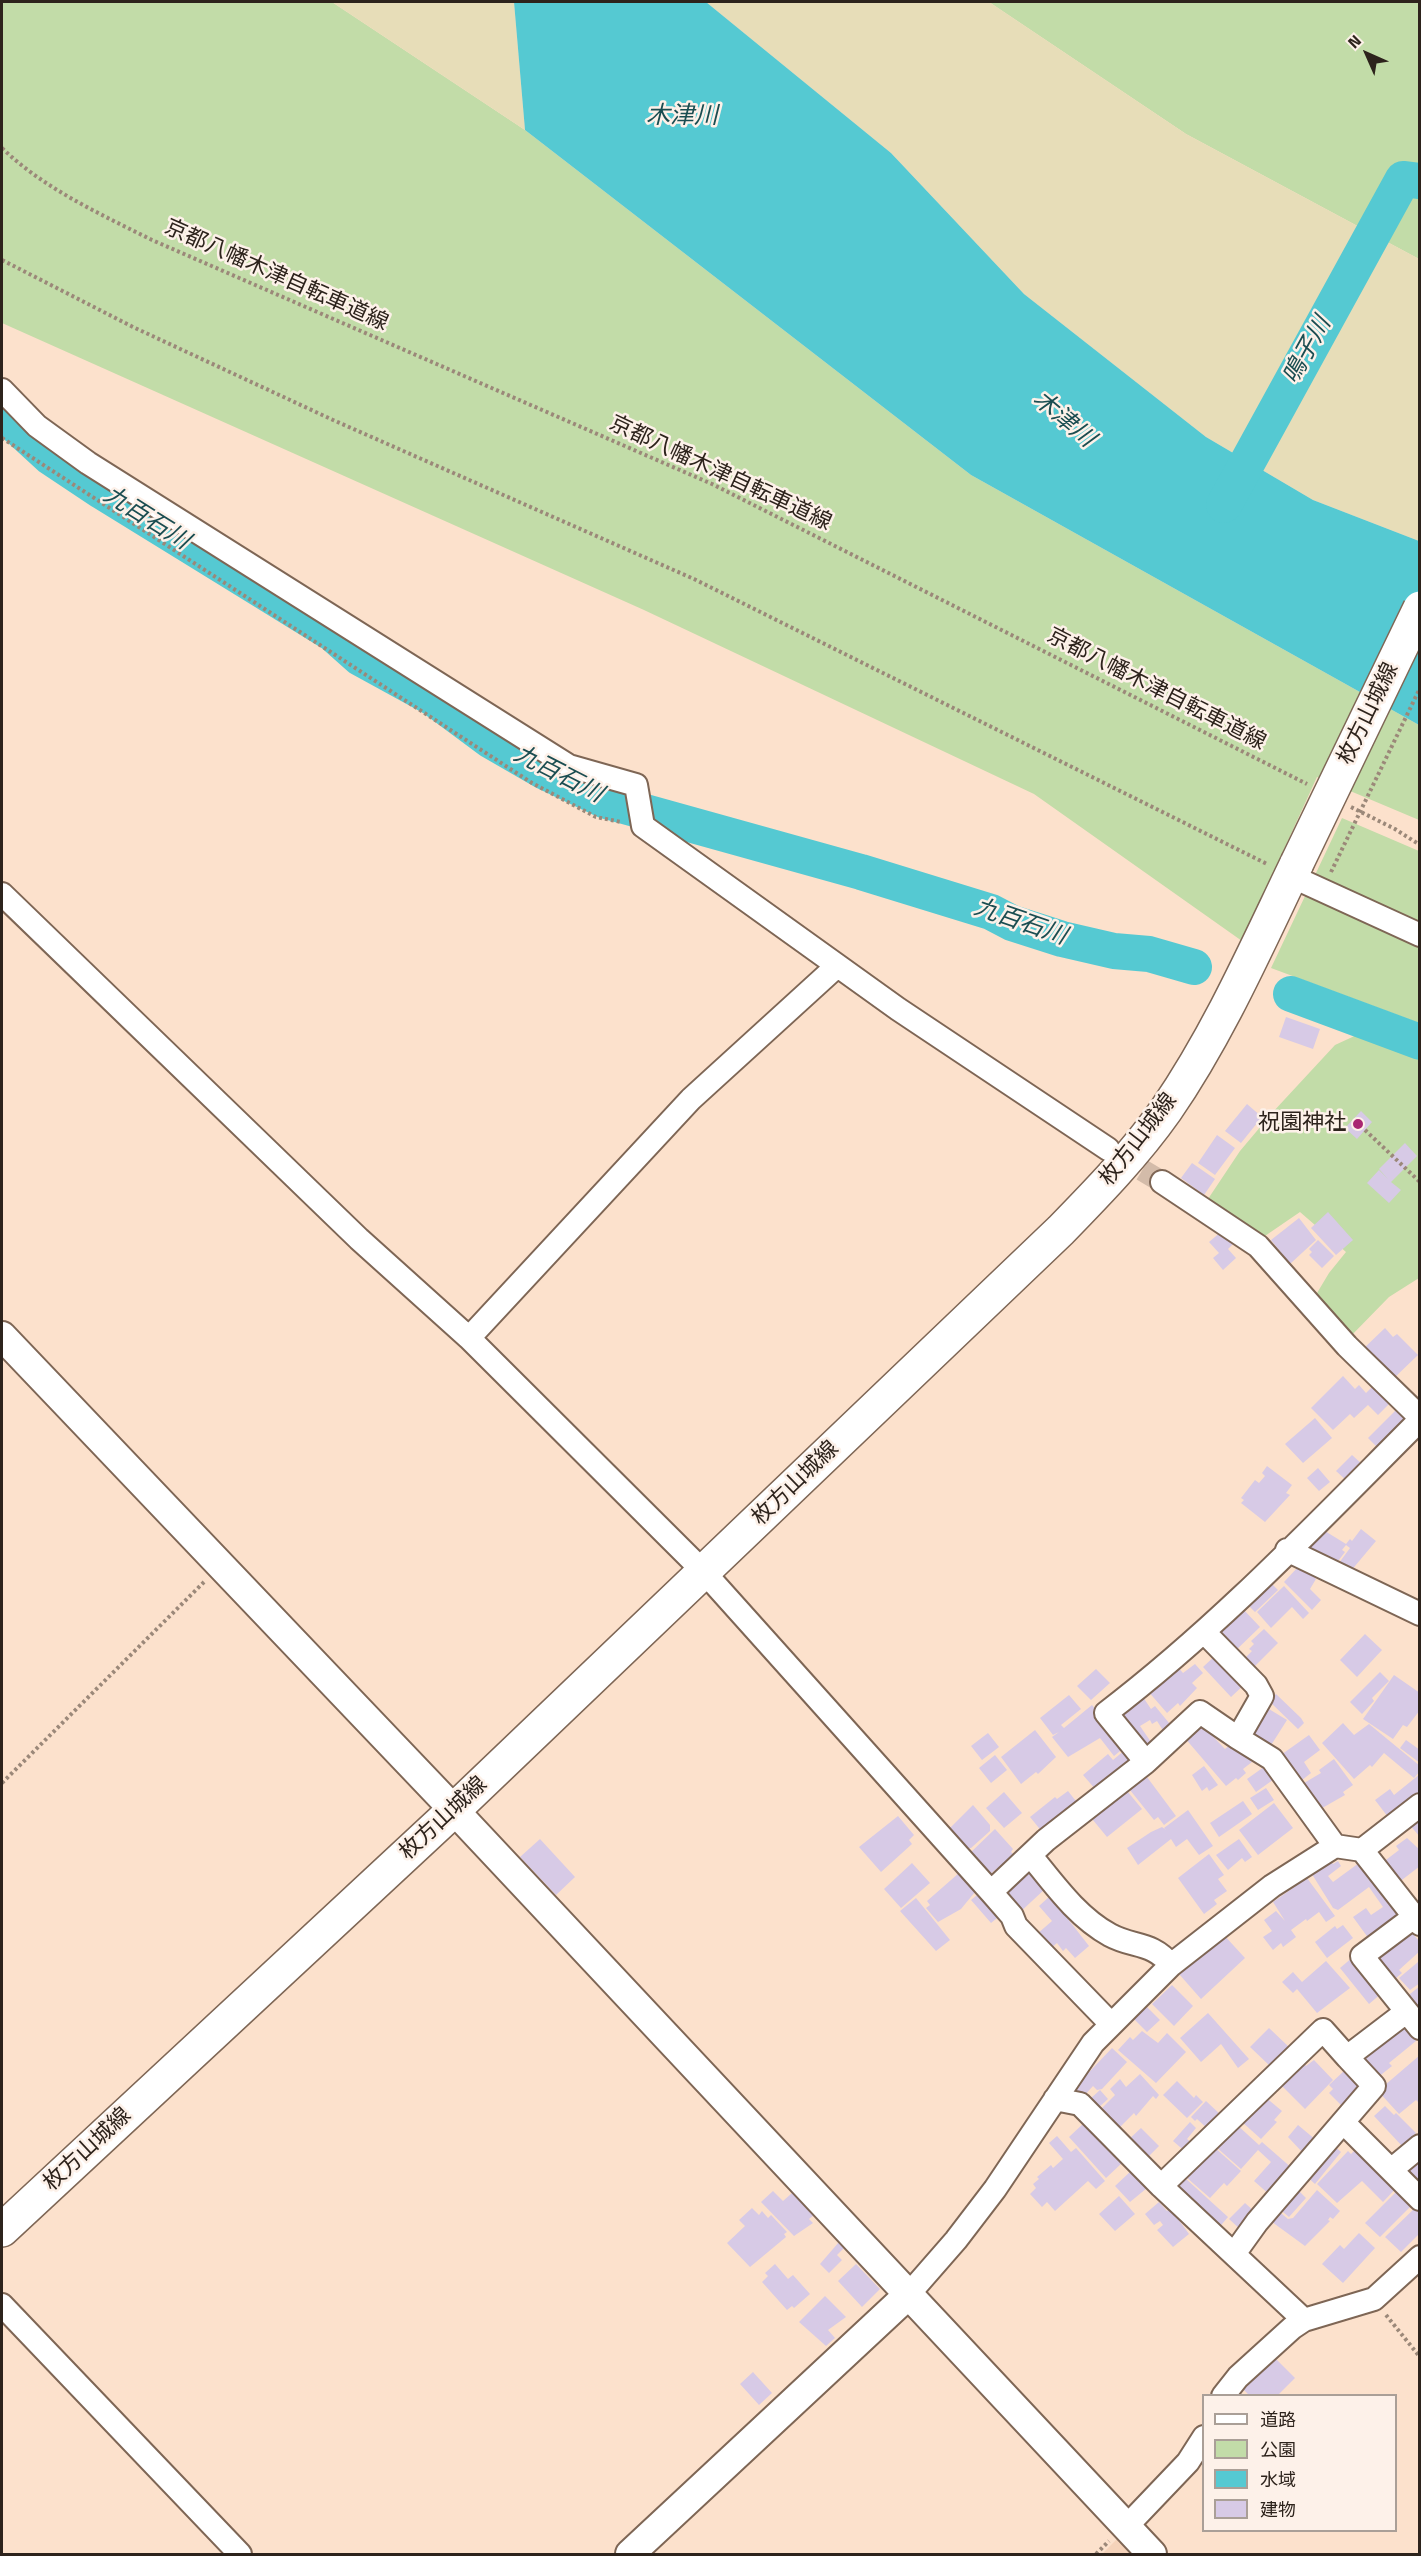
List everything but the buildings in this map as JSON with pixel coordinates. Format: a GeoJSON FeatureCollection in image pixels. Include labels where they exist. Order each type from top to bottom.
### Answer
{"type":"FeatureCollection","features":[{"type":"Feature","properties":{"kind":"main road","name":"枚方山城線"},"geometry":{"type":"LineString","coordinates":[[2,2230],[454,1810],[1061,1230],[1121,1169],[1166,1109],[1207,1045],[1419,608]]}},
{"type":"Feature","properties":{"kind":"street"},"geometry":{"type":"LineString","coordinates":[[2,390],[37,426],[88,463],[569,766],[636,785],[643,826],[837,966],[1108,1149]]}},
{"type":"Feature","properties":{"kind":"street"},"geometry":{"type":"LineString","coordinates":[[1294,869],[1419,935]]}},
{"type":"Feature","properties":{"kind":"street"},"geometry":{"type":"LineString","coordinates":[[2,894],[359,1239],[469,1338],[704,1572],[991,1892],[1012,1916],[1016,1926],[1111,2024]]}},
{"type":"Feature","properties":{"kind":"street"},"geometry":{"type":"LineString","coordinates":[[469,1338],[691,1099],[837,966]]}},
{"type":"Feature","properties":{"kind":"street"},"geometry":{"type":"LineString","coordinates":[[1146,1762],[1106,1713],[1164,1669],[1204,1632],[1419,1418],[1347,1346],[1258,1246],[1162,1182]]}},
{"type":"Feature","properties":{"kind":"street"},"geometry":{"type":"LineString","coordinates":[[2,1336],[454,1810],[1152,2554]]}},
{"type":"Feature","properties":{"kind":"street"},"geometry":{"type":"LineString","coordinates":[[1287,1550],[1419,1614]]}},
{"type":"Feature","properties":{"kind":"street"},"geometry":{"type":"LineString","coordinates":[[1204,1632],[1256,1685],[1262,1696],[1238,1738]]}},
{"type":"Feature","properties":{"kind":"street"},"geometry":{"type":"LineString","coordinates":[[991,1892],[1046,1840],[1146,1762],[1200,1712],[1272,1759],[1335,1846]]}},
{"type":"Feature","properties":{"kind":"street"},"geometry":{"type":"LineString","coordinates":[[1362,1850],[1419,1805]]}},
{"type":"Feature","properties":{"kind":"street"},"geometry":{"type":"LineString","coordinates":[[630,2554],[908,2295],[956,2240],[995,2189],[1093,2043],[1111,2024],[1171,1965],[1272,1886],[1335,1846],[1362,1850],[1417,1920],[1362,1956],[1413,2020],[1347,2057]]}},
{"type":"Feature","properties":{"kind":"street"},"geometry":{"type":"LineString","coordinates":[[1031,1856],[1085,1917],[1111,1936],[1160,1952],[1171,1965]]}},
{"type":"Feature","properties":{"kind":"street"},"geometry":{"type":"LineString","coordinates":[[1161,2186],[1323,2030],[1374,2086],[1257,2222],[1234,2254]]}},
{"type":"Feature","properties":{"kind":"street"},"geometry":{"type":"LineString","coordinates":[[1055,2099],[1080,2104],[1161,2186],[1304,2320]]}},
{"type":"Feature","properties":{"kind":"street"},"geometry":{"type":"LineString","coordinates":[[1343,2122],[1419,2199]]}},
{"type":"Feature","properties":{"kind":"street"},"geometry":{"type":"LineString","coordinates":[[1391,2170],[1419,2146]]}},
{"type":"Feature","properties":{"kind":"street"},"geometry":{"type":"LineString","coordinates":[[1225,2394],[1238,2377],[1304,2320],[1374,2299],[1419,2257]]}},
{"type":"Feature","properties":{"kind":"street"},"geometry":{"type":"LineString","coordinates":[[2,2305],[240,2554]]}},
{"type":"Feature","properties":{"kind":"street"},"geometry":{"type":"LineString","coordinates":[[1126,2527],[1188,2462],[1202,2439]]}},
{"type":"Feature","properties":{"kind":"path","name":"京都八幡木津自転車道線"},"geometry":{"type":"LineString","coordinates":[[2,148],[14,160],[88,208],[152,240],[712,484],[1311,787]]}},
{"type":"Feature","properties":{"kind":"path"},"geometry":{"type":"LineString","coordinates":[[2,260],[133,327],[312,410],[694,579],[1294,869]]}},
{"type":"Feature","properties":{"kind":"path"},"geometry":{"type":"LineString","coordinates":[[2,438],[222,584],[384,685],[532,783],[596,817],[643,826]]}},
{"type":"Feature","properties":{"kind":"path"},"geometry":{"type":"LineString","coordinates":[[1331,872],[1419,688]]}},
{"type":"Feature","properties":{"kind":"path"},"geometry":{"type":"LineString","coordinates":[[1342,802],[1395,829],[1419,845]]}},
{"type":"Feature","properties":{"kind":"path"},"geometry":{"type":"LineString","coordinates":[[1365,1130],[1419,1182]]}},
{"type":"Feature","properties":{"kind":"path"},"geometry":{"type":"LineString","coordinates":[[2,1783],[220,1567]]}},
{"type":"Feature","properties":{"kind":"path"},"geometry":{"type":"LineString","coordinates":[[1374,2299],[1419,2356]]}},
{"type":"Feature","properties":{"kind":"shaded area"},"geometry":{"type":"Polygon","coordinates":[[[1117,2539],[1122,2539],[1136,2554],[1102,2554],[1117,2539]]]}},
{"type":"Feature","properties":{"kind":"green space"},"geometry":{"type":"Polygon","coordinates":[[[2,2],[332,2],[525,130],[971,475],[1419,725],[1419,820],[1317,777],[1242,941],[1034,794],[644,610],[2,323],[2,2]]]}},
{"type":"Feature","properties":{"kind":"green space"},"geometry":{"type":"Polygon","coordinates":[[[989,2],[1419,2],[1419,259],[1186,134],[989,2]]]}},
{"type":"Feature","properties":{"kind":"green space"},"geometry":{"type":"Polygon","coordinates":[[[1342,818],[1419,851],[1419,1023],[1271,968],[1342,818]]]}},
{"type":"Feature","properties":{"kind":"green space"},"geometry":{"type":"Polygon","coordinates":[[[1361,1033],[1384,1038],[1419,1056],[1419,1278],[1389,1297],[1348,1339],[1324,1310],[1317,1293],[1346,1252],[1300,1212],[1262,1238],[1253,1237],[1208,1199],[1240,1151],[1272,1113],[1335,1045],[1361,1033]]]}},
{"type":"Feature","properties":{"kind":"sand"},"geometry":{"type":"Polygon","coordinates":[[[332,2],[514,2],[525,130],[332,2]]]}},
{"type":"Feature","properties":{"kind":"sand"},"geometry":{"type":"Polygon","coordinates":[[[706,2],[989,2],[1186,134],[1419,259],[1419,541],[1313,500],[1206,437],[1024,294],[891,153],[706,2]]]}},
{"type":"Feature","properties":{"kind":"water","name":"木津川"},"geometry":{"type":"Polygon","coordinates":[[[514,2],[706,2],[891,153],[1024,294],[1206,437],[1313,500],[1419,541],[1419,725],[971,475],[525,130],[514,2]]]}},
{"type":"Feature","properties":{"kind":"waterway","name":"鳴子川"},"geometry":{"type":"LineString","coordinates":[[1224,505],[1403,179],[1420,181]]}},
{"type":"Feature","properties":{"kind":"waterway","name":"九百石川"},"geometry":{"type":"LineString","coordinates":[[2,413],[50,457],[333,634],[360,658],[433,698],[491,741],[543,771],[606,801],[861,872],[991,912],[1012,923],[1062,939],[1114,951],[1149,954],[1194,967]]}},
{"type":"Feature","properties":{"kind":"waterway","name":"九百石川"},"geometry":{"type":"LineString","coordinates":[[1291,994],[1420,1042]]}},
{"type":"Feature","properties":{"kind":"tunnel"},"geometry":{"type":"LineString","coordinates":[[1114,1153],[1162,1182]]}},
{"type":"Feature","properties":{"kind":"place","name":"祝園神社"},"geometry":{"type":"Point","coordinates":[1358,1124]}}]}
